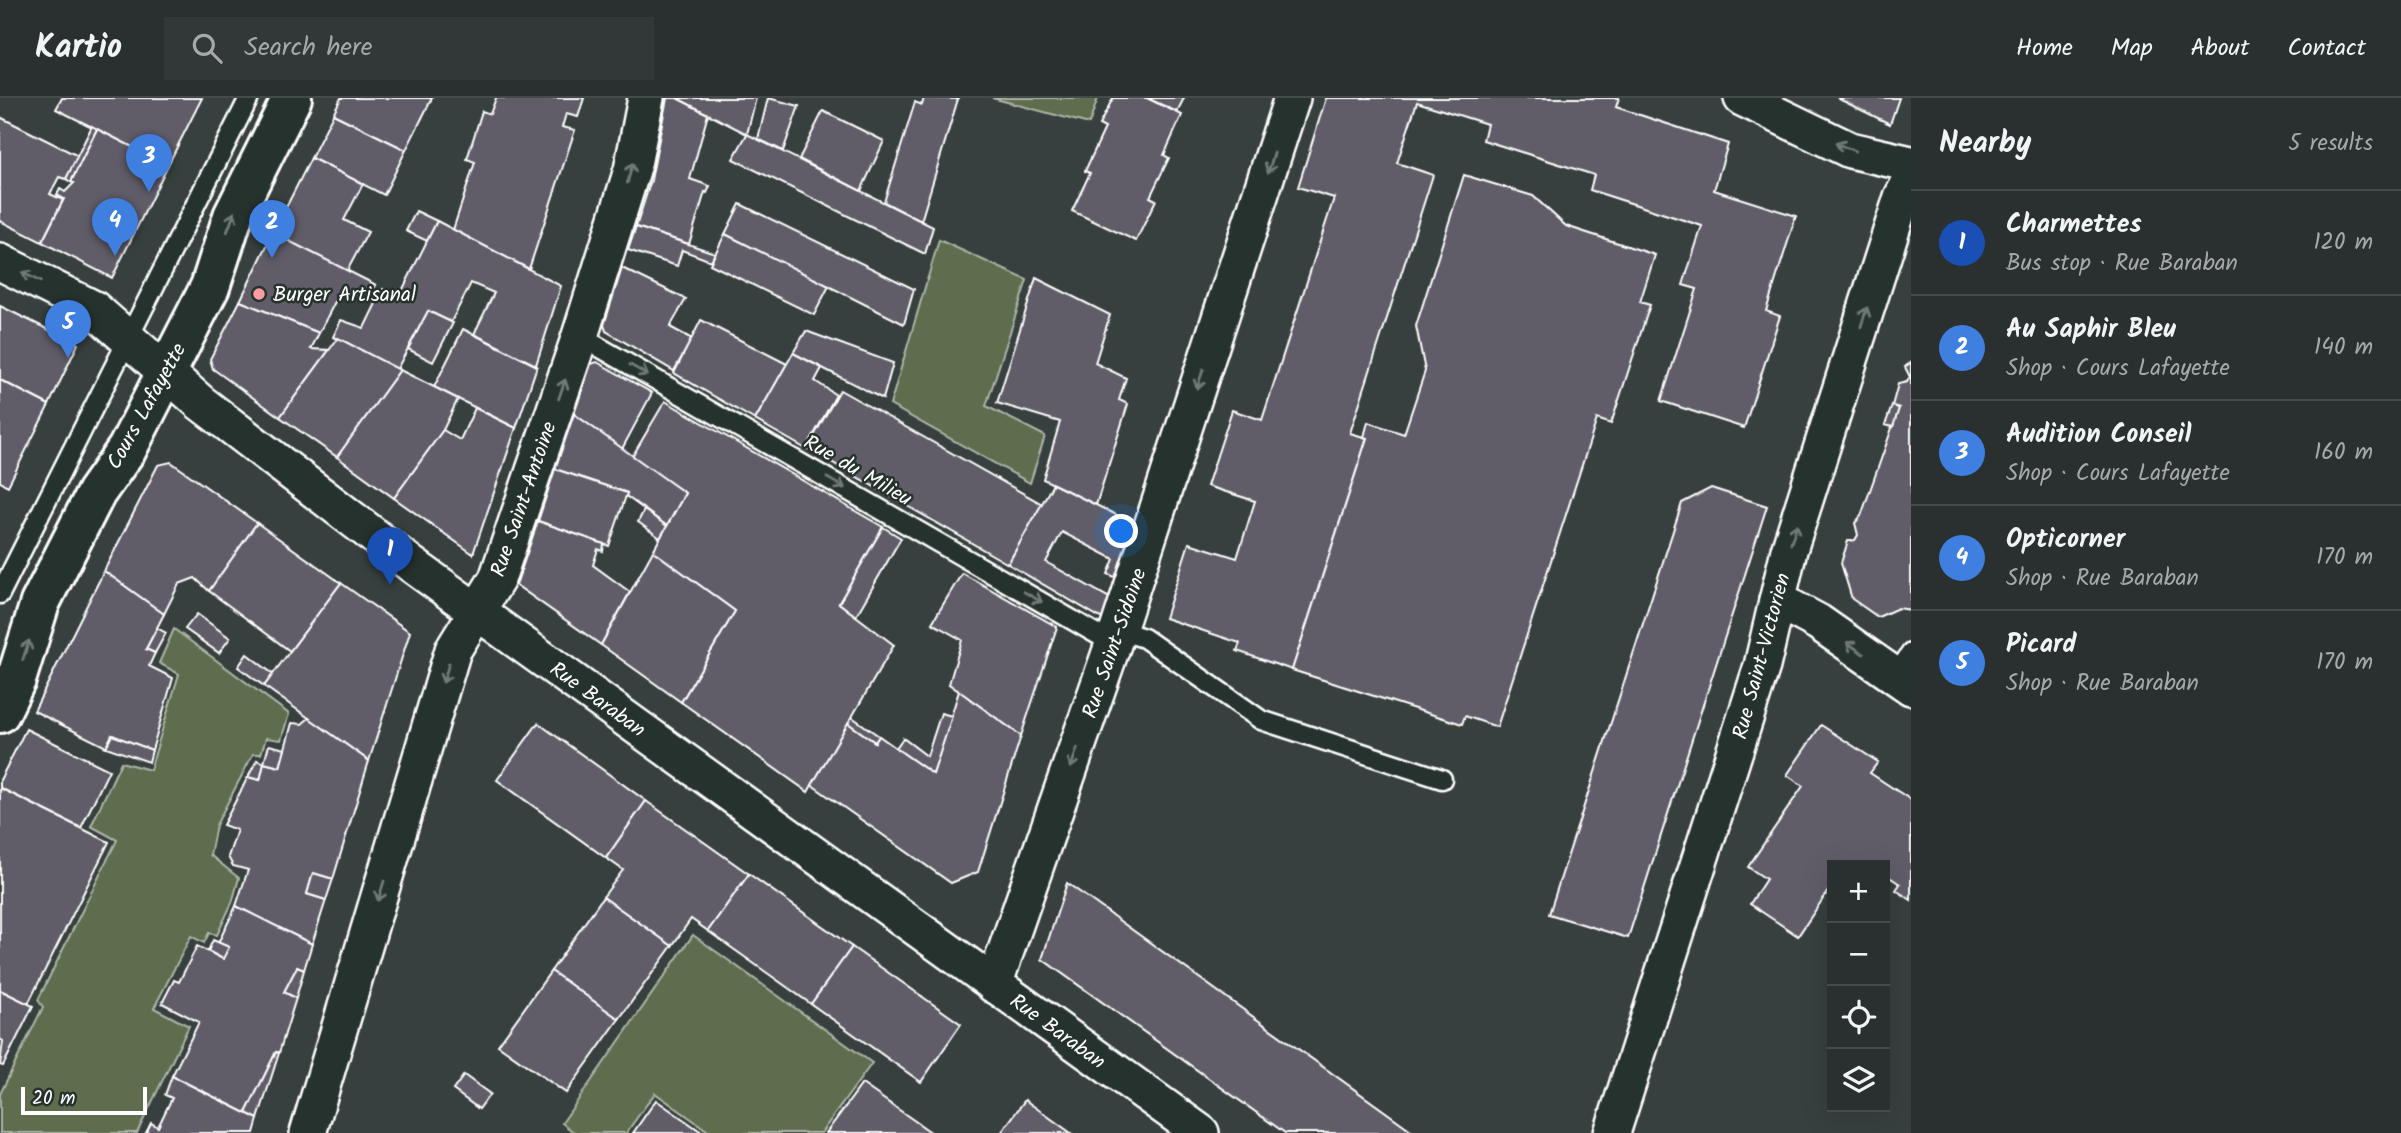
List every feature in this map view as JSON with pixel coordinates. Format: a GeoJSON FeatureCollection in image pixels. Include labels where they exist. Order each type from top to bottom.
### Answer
{"type":"FeatureCollection","features":[{"type":"Feature","properties":{"kind":"main road","name":"Cours Lafayette"},"geometry":{"type":"LineString","coordinates":[[0,713],[16,680],[40,603],[96,493],[127,449],[166,373],[209,286],[233,216],[292,98]]}},
{"type":"Feature","properties":{"kind":"street","name":"Rue Saint-Antoine"},"geometry":{"type":"LineString","coordinates":[[308,1133],[453,650],[497,579],[580,336],[632,170],[646,98]]}},
{"type":"Feature","properties":{"kind":"street","name":"Rue Saint-Sidoine"},"geometry":{"type":"LineString","coordinates":[[994,985],[1116,637],[1292,98]]}},
{"type":"Feature","properties":{"kind":"street"},"geometry":{"type":"LineString","coordinates":[[1742,98],[1850,150],[1911,164]]}},
{"type":"Feature","properties":{"kind":"street","name":"Rue Saint-Victorien"},"geometry":{"type":"LineString","coordinates":[[1612,1133],[1762,666],[1789,550],[1902,197],[1911,180]]}},
{"type":"Feature","properties":{"kind":"street","name":"Rue Baraban"},"geometry":{"type":"LineString","coordinates":[[0,262],[94,309],[201,404],[475,612],[1201,1133]]}},
{"type":"Feature","properties":{"kind":"street"},"geometry":{"type":"LineString","coordinates":[[1777,600],[1906,672]]}},
{"type":"Feature","properties":{"kind":"lane"},"geometry":{"type":"LineString","coordinates":[[0,594],[248,98]]}},
{"type":"Feature","properties":{"kind":"lane","name":"Rue du Milieu"},"geometry":{"type":"LineString","coordinates":[[580,336],[1116,637],[1144,639],[1261,720],[1442,779]]}},
{"type":"Feature","properties":{"kind":"green space"},"geometry":{"type":"Polygon","coordinates":[[[992,98],[1098,98],[1089,124],[992,98]]]}},
{"type":"Feature","properties":{"kind":"green space"},"geometry":{"type":"Polygon","coordinates":[[[939,240],[1027,280],[986,406],[1045,436],[1030,483],[890,405],[939,240]]]}},
{"type":"Feature","properties":{"kind":"green space"},"geometry":{"type":"Polygon","coordinates":[[[174,629],[289,714],[281,740],[266,738],[261,754],[253,754],[216,825],[210,855],[239,878],[232,903],[217,935],[209,933],[204,943],[191,936],[154,1008],[189,1026],[137,1133],[0,1133],[0,1094],[43,1007],[38,1000],[117,840],[91,826],[121,762],[150,770],[179,674],[159,663],[174,629]]]}},
{"type":"Feature","properties":{"kind":"green space"},"geometry":{"type":"Polygon","coordinates":[[[693,935],[872,1063],[821,1133],[711,1133],[655,1093],[626,1133],[575,1133],[562,1123],[693,935]]]}},
{"type":"Feature","properties":{"kind":"building"},"geometry":{"type":"Polygon","coordinates":[[[62,98],[202,98],[168,165],[56,109],[62,98]]]}},
{"type":"Feature","properties":{"kind":"building"},"geometry":{"type":"Polygon","coordinates":[[[341,98],[432,98],[406,150],[333,114],[341,98]]]}},
{"type":"Feature","properties":{"kind":"building"},"geometry":{"type":"Polygon","coordinates":[[[496,98],[584,98],[578,117],[566,114],[562,127],[575,130],[529,269],[453,230],[475,162],[467,159],[482,111],[490,114],[496,98]]]}},
{"type":"Feature","properties":{"kind":"building"},"geometry":{"type":"Polygon","coordinates":[[[667,98],[677,98],[708,114],[690,179],[710,186],[707,193],[705,192],[689,244],[636,227],[651,180],[667,98]]]}},
{"type":"Feature","properties":{"kind":"building"},"geometry":{"type":"Polygon","coordinates":[[[677,98],[756,98],[747,134],[677,98]]]}},
{"type":"Feature","properties":{"kind":"building"},"geometry":{"type":"Polygon","coordinates":[[[768,98],[799,106],[783,151],[758,139],[768,98]]]}},
{"type":"Feature","properties":{"kind":"building"},"geometry":{"type":"Polygon","coordinates":[[[924,98],[958,99],[921,221],[884,202],[915,102],[922,105],[924,98]]]}},
{"type":"Feature","properties":{"kind":"building"},"geometry":{"type":"Polygon","coordinates":[[[1113,98],[1147,98],[1182,115],[1164,155],[1169,158],[1150,197],[1156,200],[1136,241],[1072,211],[1090,173],[1085,171],[1105,128],[1099,125],[1113,98]]]}},
{"type":"Feature","properties":{"kind":"building"},"geometry":{"type":"Polygon","coordinates":[[[1147,98],[1184,98],[1177,112],[1147,98]]]}},
{"type":"Feature","properties":{"kind":"building"},"geometry":{"type":"Polygon","coordinates":[[[1326,98],[1619,98],[1616,107],[1728,144],[1714,190],[1796,216],[1766,311],[1780,316],[1744,428],[1661,401],[1697,289],[1683,285],[1702,226],[1590,190],[1594,175],[1483,140],[1487,124],[1417,102],[1397,163],[1433,175],[1350,433],[1367,438],[1292,670],[1237,651],[1240,643],[1165,618],[1189,543],[1237,558],[1255,501],[1207,486],[1232,410],[1262,420],[1334,198],[1298,187],[1326,98]]]}},
{"type":"Feature","properties":{"kind":"building"},"geometry":{"type":"Polygon","coordinates":[[[1837,98],[1899,98],[1890,124],[1837,98]]]}},
{"type":"Feature","properties":{"kind":"building"},"geometry":{"type":"Polygon","coordinates":[[[823,111],[884,141],[861,191],[799,159],[823,111]]]}},
{"type":"Feature","properties":{"kind":"building"},"geometry":{"type":"Polygon","coordinates":[[[333,114],[406,150],[384,195],[311,158],[333,114]]]}},
{"type":"Feature","properties":{"kind":"building"},"geometry":{"type":"Polygon","coordinates":[[[0,117],[78,156],[66,179],[59,177],[50,194],[63,200],[42,242],[0,221],[0,117]]]}},
{"type":"Feature","properties":{"kind":"building"},"geometry":{"type":"Polygon","coordinates":[[[92,126],[97,129],[71,182],[66,179],[92,126]]]}},
{"type":"Feature","properties":{"kind":"building"},"geometry":{"type":"Polygon","coordinates":[[[97,129],[168,165],[112,278],[42,242],[64,199],[57,195],[60,189],[65,192],[74,183],[71,182],[97,129]]]}},
{"type":"Feature","properties":{"kind":"building"},"geometry":{"type":"Polygon","coordinates":[[[747,134],[933,227],[925,254],[733,159],[747,134]]]}},
{"type":"Feature","properties":{"kind":"building"},"geometry":{"type":"Polygon","coordinates":[[[311,158],[363,184],[344,220],[368,232],[347,271],[273,233],[311,158]]]}},
{"type":"Feature","properties":{"kind":"building"},"geometry":{"type":"Polygon","coordinates":[[[1464,175],[1533,196],[1566,226],[1655,255],[1640,302],[1650,305],[1611,424],[1597,419],[1497,727],[1465,716],[1462,724],[1292,670],[1367,438],[1364,437],[1368,422],[1404,434],[1425,371],[1416,326],[1464,175]]]}},
{"type":"Feature","properties":{"kind":"building"},"geometry":{"type":"Polygon","coordinates":[[[740,204],[914,289],[904,324],[725,234],[740,204]]]}},
{"type":"Feature","properties":{"kind":"building"},"geometry":{"type":"Polygon","coordinates":[[[416,211],[437,221],[427,241],[406,231],[416,211]]]}},
{"type":"Feature","properties":{"kind":"building"},"geometry":{"type":"Polygon","coordinates":[[[437,221],[561,286],[536,365],[474,334],[494,293],[471,283],[451,322],[428,311],[397,369],[333,337],[341,320],[364,328],[383,289],[399,297],[437,221]]]}},
{"type":"Feature","properties":{"kind":"building"},"geometry":{"type":"Polygon","coordinates":[[[636,227],[715,253],[711,261],[682,250],[677,266],[628,250],[636,227]]]}},
{"type":"Feature","properties":{"kind":"building"},"geometry":{"type":"Polygon","coordinates":[[[273,233],[376,285],[368,301],[342,288],[319,333],[240,301],[273,233]]]}},
{"type":"Feature","properties":{"kind":"building"},"geometry":{"type":"Polygon","coordinates":[[[725,234],[829,286],[814,315],[710,264],[725,234]]]}},
{"type":"Feature","properties":{"kind":"building"},"geometry":{"type":"Polygon","coordinates":[[[622,268],[686,299],[670,327],[692,339],[674,371],[606,331],[604,325],[622,268]]]}},
{"type":"Feature","properties":{"kind":"building"},"geometry":{"type":"Polygon","coordinates":[[[1036,278],[1110,315],[1095,363],[1126,378],[1119,400],[1128,404],[1096,505],[1043,479],[1060,422],[997,403],[1036,278]]]}},
{"type":"Feature","properties":{"kind":"building"},"geometry":{"type":"Polygon","coordinates":[[[240,301],[319,333],[311,349],[329,350],[280,417],[213,369],[210,359],[240,301]]]}},
{"type":"Feature","properties":{"kind":"building"},"geometry":{"type":"Polygon","coordinates":[[[0,306],[78,344],[49,405],[0,380],[0,306]]]}},
{"type":"Feature","properties":{"kind":"building"},"geometry":{"type":"Polygon","coordinates":[[[428,311],[453,323],[433,362],[408,349],[428,311]]]}},
{"type":"Feature","properties":{"kind":"building"},"geometry":{"type":"Polygon","coordinates":[[[701,320],[787,364],[755,420],[674,373],[701,320]]]}},
{"type":"Feature","properties":{"kind":"building"},"geometry":{"type":"Polygon","coordinates":[[[463,329],[537,366],[516,428],[434,387],[463,329]]]}},
{"type":"Feature","properties":{"kind":"building"},"geometry":{"type":"Polygon","coordinates":[[[806,331],[893,363],[883,399],[793,353],[806,331]]]}},
{"type":"Feature","properties":{"kind":"building"},"geometry":{"type":"Polygon","coordinates":[[[338,338],[400,370],[337,457],[280,417],[338,338]]]}},
{"type":"Feature","properties":{"kind":"building"},"geometry":{"type":"Polygon","coordinates":[[[793,353],[822,368],[815,381],[836,395],[806,449],[755,420],[793,353]]]}},
{"type":"Feature","properties":{"kind":"building"},"geometry":{"type":"Polygon","coordinates":[[[597,362],[652,393],[622,449],[574,414],[591,364],[597,362]]]}},
{"type":"Feature","properties":{"kind":"building"},"geometry":{"type":"Polygon","coordinates":[[[1911,362],[1911,610],[1898,608],[1878,617],[1852,599],[1841,563],[1848,541],[1855,540],[1858,535],[1855,523],[1861,516],[1899,408],[1892,406],[1898,384],[1907,382],[1910,377],[1905,367],[1911,362]]]}},
{"type":"Feature","properties":{"kind":"building"},"geometry":{"type":"Polygon","coordinates":[[[400,370],[458,399],[443,430],[394,498],[337,457],[400,370]]]}},
{"type":"Feature","properties":{"kind":"building"},"geometry":{"type":"Polygon","coordinates":[[[0,380],[49,405],[8,486],[0,482],[0,380]]]}},
{"type":"Feature","properties":{"kind":"building"},"geometry":{"type":"Polygon","coordinates":[[[840,390],[1042,504],[1008,564],[807,448],[840,390]]]}},
{"type":"Feature","properties":{"kind":"building"},"geometry":{"type":"Polygon","coordinates":[[[665,401],[883,527],[839,603],[894,645],[808,792],[681,702],[735,611],[653,551],[685,493],[632,457],[665,401]]]}},
{"type":"Feature","properties":{"kind":"building"},"geometry":{"type":"Polygon","coordinates":[[[1892,406],[1899,408],[1893,427],[1885,425],[1892,406]]]}},
{"type":"Feature","properties":{"kind":"building"},"geometry":{"type":"Polygon","coordinates":[[[475,408],[516,428],[473,554],[394,498],[443,430],[460,440],[475,408]]]}},
{"type":"Feature","properties":{"kind":"building"},"geometry":{"type":"Polygon","coordinates":[[[574,414],[685,493],[667,526],[626,496],[627,493],[555,469],[574,414]]]}},
{"type":"Feature","properties":{"kind":"building"},"geometry":{"type":"Polygon","coordinates":[[[171,462],[257,523],[209,591],[195,578],[179,584],[164,614],[104,571],[158,465],[171,462]]]}},
{"type":"Feature","properties":{"kind":"building"},"geometry":{"type":"Polygon","coordinates":[[[555,469],[627,493],[609,546],[538,521],[555,469]]]}},
{"type":"Feature","properties":{"kind":"building"},"geometry":{"type":"Polygon","coordinates":[[[1053,484],[1137,525],[1119,579],[1108,574],[1114,559],[1062,532],[1046,562],[1113,600],[1106,621],[1008,564],[1053,484]]]}},
{"type":"Feature","properties":{"kind":"building"},"geometry":{"type":"Polygon","coordinates":[[[1711,488],[1767,506],[1628,938],[1549,914],[1682,503],[1711,488]]]}},
{"type":"Feature","properties":{"kind":"building"},"geometry":{"type":"Polygon","coordinates":[[[644,510],[667,526],[660,538],[638,522],[644,510]]]}},
{"type":"Feature","properties":{"kind":"building"},"geometry":{"type":"Polygon","coordinates":[[[538,521],[604,544],[603,551],[598,549],[593,565],[630,592],[601,645],[516,585],[538,521]]]}},
{"type":"Feature","properties":{"kind":"building"},"geometry":{"type":"Polygon","coordinates":[[[257,523],[341,583],[290,651],[209,591],[257,523]]]}},
{"type":"Feature","properties":{"kind":"building"},"geometry":{"type":"Polygon","coordinates":[[[883,527],[901,538],[856,616],[839,603],[883,527]]]}},
{"type":"Feature","properties":{"kind":"building"},"geometry":{"type":"Polygon","coordinates":[[[653,551],[735,611],[681,702],[601,645],[653,551]]]}},
{"type":"Feature","properties":{"kind":"building"},"geometry":{"type":"Polygon","coordinates":[[[104,571],[164,614],[146,649],[155,653],[149,666],[173,678],[152,750],[112,735],[106,747],[34,711],[104,571]]]}},
{"type":"Feature","properties":{"kind":"building"},"geometry":{"type":"Polygon","coordinates":[[[962,573],[1057,627],[1021,736],[949,684],[962,640],[932,623],[962,573]]]}},
{"type":"Feature","properties":{"kind":"building"},"geometry":{"type":"Polygon","coordinates":[[[341,583],[410,632],[369,761],[264,686],[341,583]]]}},
{"type":"Feature","properties":{"kind":"building"},"geometry":{"type":"Polygon","coordinates":[[[197,614],[230,638],[219,653],[185,629],[197,614]]]}},
{"type":"Feature","properties":{"kind":"building"},"geometry":{"type":"Polygon","coordinates":[[[157,628],[166,633],[155,653],[146,649],[157,628]]]}},
{"type":"Feature","properties":{"kind":"building"},"geometry":{"type":"Polygon","coordinates":[[[247,654],[273,674],[264,686],[238,667],[247,654]]]}},
{"type":"Feature","properties":{"kind":"building"},"geometry":{"type":"Polygon","coordinates":[[[959,691],[1021,736],[978,872],[951,883],[812,785],[848,723],[875,742],[879,736],[933,774],[959,691]]]}},
{"type":"Feature","properties":{"kind":"building"},"geometry":{"type":"Polygon","coordinates":[[[941,713],[952,716],[933,774],[896,748],[903,738],[927,756],[941,713]]]}},
{"type":"Feature","properties":{"kind":"building"},"geometry":{"type":"Polygon","coordinates":[[[852,717],[879,736],[875,742],[848,723],[852,717]]]}},
{"type":"Feature","properties":{"kind":"building"},"geometry":{"type":"Polygon","coordinates":[[[309,718],[369,761],[333,879],[313,873],[307,894],[326,900],[312,944],[236,906],[248,870],[233,866],[228,857],[237,830],[223,825],[248,777],[260,780],[264,763],[280,767],[292,723],[302,724],[309,718]]]}},
{"type":"Feature","properties":{"kind":"building"},"geometry":{"type":"Polygon","coordinates":[[[538,723],[646,801],[606,858],[497,780],[538,723]]]}},
{"type":"Feature","properties":{"kind":"building"},"geometry":{"type":"Polygon","coordinates":[[[1821,725],[1878,762],[1870,773],[1911,800],[1911,900],[1896,890],[1900,884],[1890,877],[1890,860],[1827,860],[1827,893],[1798,936],[1750,904],[1766,879],[1748,867],[1803,786],[1787,775],[1821,725]]]}},
{"type":"Feature","properties":{"kind":"building"},"geometry":{"type":"Polygon","coordinates":[[[26,729],[109,770],[81,828],[0,788],[0,780],[26,729]]]}},
{"type":"Feature","properties":{"kind":"building"},"geometry":{"type":"Polygon","coordinates":[[[112,735],[152,750],[149,762],[106,747],[112,735]]]}},
{"type":"Feature","properties":{"kind":"building"},"geometry":{"type":"Polygon","coordinates":[[[269,745],[285,749],[280,767],[264,763],[269,745]]]}},
{"type":"Feature","properties":{"kind":"building"},"geometry":{"type":"Polygon","coordinates":[[[257,760],[264,763],[260,780],[248,777],[257,760]]]}},
{"type":"Feature","properties":{"kind":"building"},"geometry":{"type":"Polygon","coordinates":[[[0,788],[109,842],[28,1004],[0,990],[0,788]]]}},
{"type":"Feature","properties":{"kind":"building"},"geometry":{"type":"Polygon","coordinates":[[[646,801],[749,874],[708,931],[691,919],[672,946],[603,897],[623,870],[606,858],[646,801]]]}},
{"type":"Feature","properties":{"kind":"building"},"geometry":{"type":"Polygon","coordinates":[[[313,873],[333,879],[326,900],[307,894],[313,873]]]}},
{"type":"Feature","properties":{"kind":"building"},"geometry":{"type":"Polygon","coordinates":[[[749,874],[852,947],[811,1004],[708,931],[749,874]]]}},
{"type":"Feature","properties":{"kind":"building"},"geometry":{"type":"Polygon","coordinates":[[[1067,883],[1415,1133],[1285,1133],[1042,959],[1067,883]]]}},
{"type":"Feature","properties":{"kind":"building"},"geometry":{"type":"Polygon","coordinates":[[[603,897],[672,946],[619,1019],[551,971],[603,897]]]}},
{"type":"Feature","properties":{"kind":"building"},"geometry":{"type":"Polygon","coordinates":[[[236,906],[312,944],[304,970],[297,967],[284,992],[296,998],[279,1053],[276,1052],[246,1113],[172,1076],[199,1022],[162,1003],[174,980],[179,982],[197,946],[223,959],[229,947],[218,943],[236,906]]]}},
{"type":"Feature","properties":{"kind":"building"},"geometry":{"type":"Polygon","coordinates":[[[213,940],[229,947],[223,959],[208,951],[213,940]]]}},
{"type":"Feature","properties":{"kind":"building"},"geometry":{"type":"Polygon","coordinates":[[[852,947],[961,1024],[921,1082],[811,1004],[852,947]]]}},
{"type":"Feature","properties":{"kind":"building"},"geometry":{"type":"Polygon","coordinates":[[[297,967],[304,970],[296,998],[284,992],[297,967]]]}},
{"type":"Feature","properties":{"kind":"building"},"geometry":{"type":"Polygon","coordinates":[[[551,971],[619,1019],[566,1093],[498,1045],[551,971]]]}},
{"type":"Feature","properties":{"kind":"building"},"geometry":{"type":"Polygon","coordinates":[[[0,990],[33,1006],[3,1066],[0,1065],[3,1041],[0,1039],[0,990]]]}},
{"type":"Feature","properties":{"kind":"building"},"geometry":{"type":"Polygon","coordinates":[[[276,1052],[279,1053],[258,1119],[246,1113],[276,1052]]]}},
{"type":"Feature","properties":{"kind":"building"},"geometry":{"type":"Polygon","coordinates":[[[464,1075],[490,1094],[479,1109],[453,1090],[464,1075]]]}},
{"type":"Feature","properties":{"kind":"building"},"geometry":{"type":"Polygon","coordinates":[[[172,1076],[258,1119],[254,1133],[146,1133],[151,1123],[158,1127],[172,1098],[165,1095],[172,1076]]]}},
{"type":"Feature","properties":{"kind":"building"},"geometry":{"type":"Polygon","coordinates":[[[862,1084],[932,1133],[826,1133],[862,1084]]]}},
{"type":"Feature","properties":{"kind":"building"},"geometry":{"type":"Polygon","coordinates":[[[656,1100],[703,1133],[633,1133],[656,1100]]]}},
{"type":"Feature","properties":{"kind":"building"},"geometry":{"type":"Polygon","coordinates":[[[1025,1100],[1071,1133],[1001,1133],[1025,1100]]]}},
{"type":"Feature","properties":{"kind":"place","name":"Audition Conseil"},"geometry":{"type":"Point","coordinates":[149,192]}},
{"type":"Feature","properties":{"kind":"place","name":"Opticorner"},"geometry":{"type":"Point","coordinates":[115,256]}},
{"type":"Feature","properties":{"kind":"place","name":"Au Saphir Bleu"},"geometry":{"type":"Point","coordinates":[272,258]}},
{"type":"Feature","properties":{"kind":"place","name":"Burger Artisanal"},"geometry":{"type":"Point","coordinates":[259,294]}},
{"type":"Feature","properties":{"kind":"place","name":"Picard"},"geometry":{"type":"Point","coordinates":[68,358]}},
{"type":"Feature","properties":{"kind":"place","name":"Charmettes"},"geometry":{"type":"Point","coordinates":[390,585]}}]}
